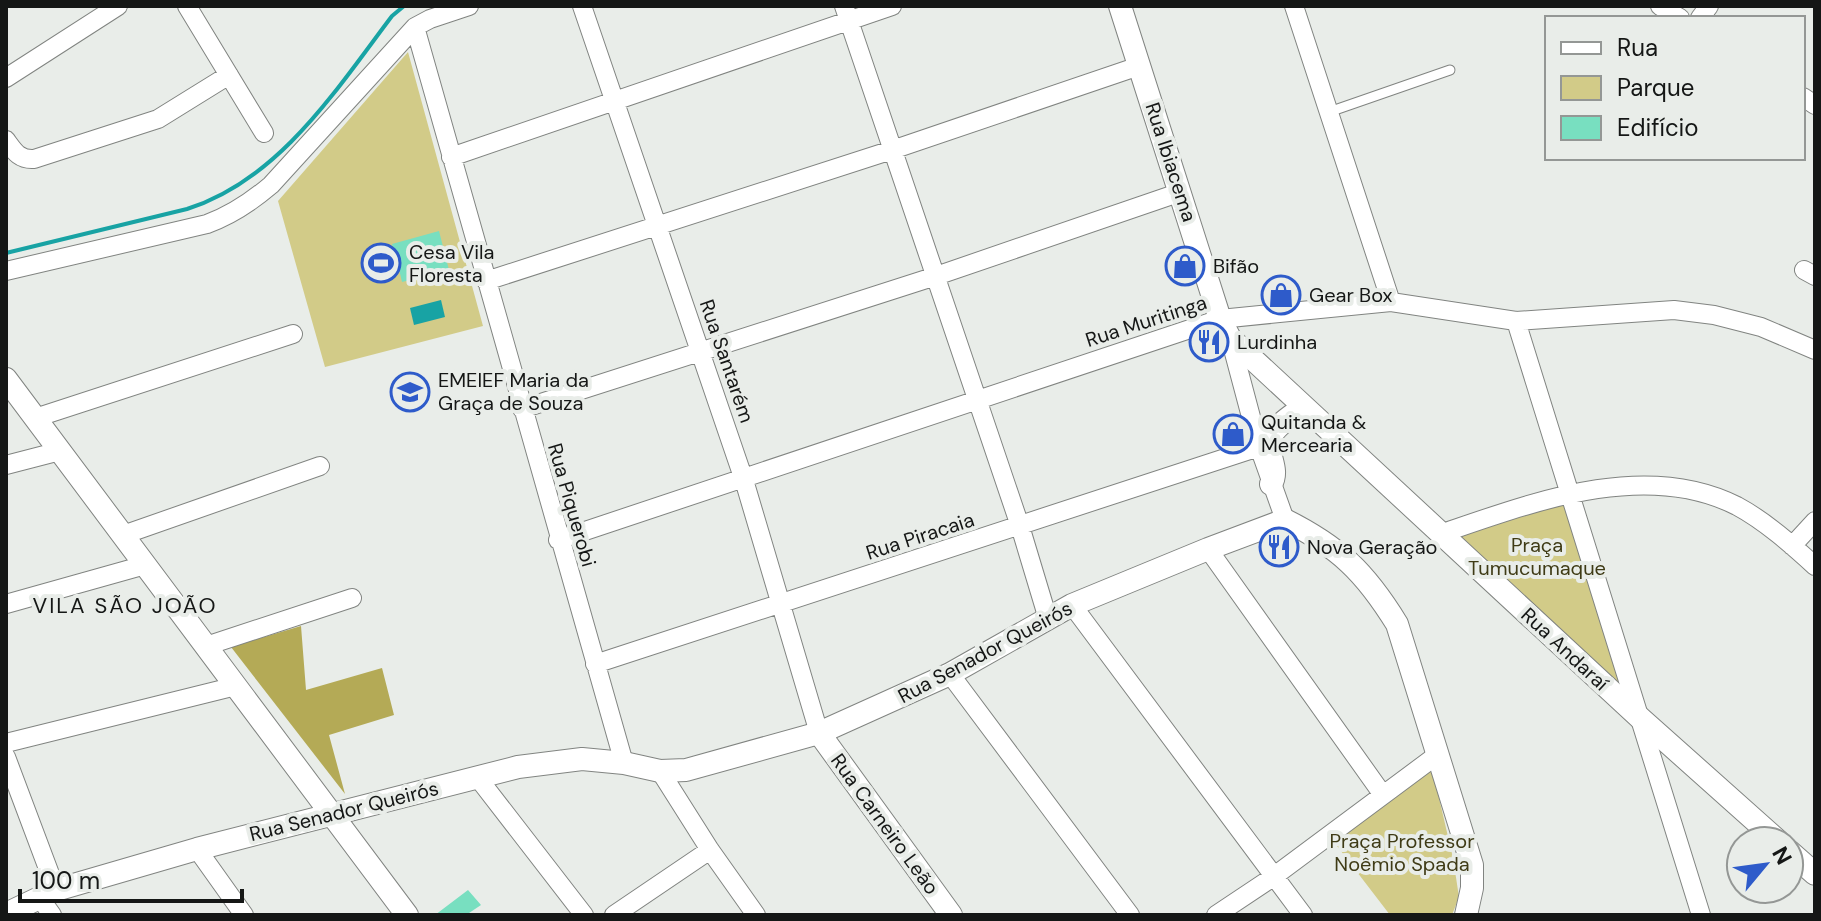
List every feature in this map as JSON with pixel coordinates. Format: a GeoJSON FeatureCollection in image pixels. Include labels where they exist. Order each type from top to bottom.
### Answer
{"type":"FeatureCollection","features":[{"type":"Feature","properties":{"kind":"street"},"geometry":{"type":"LineString","coordinates":[[6,78],[118,6]]}},
{"type":"Feature","properties":{"kind":"street"},"geometry":{"type":"LineString","coordinates":[[187,6],[264,133]]}},
{"type":"Feature","properties":{"kind":"street"},"geometry":{"type":"LineString","coordinates":[[6,271],[207,224],[251,202],[271,185],[415,27],[469,6]]}},
{"type":"Feature","properties":{"kind":"street","name":"Rua Santarém"},"geometry":{"type":"LineString","coordinates":[[582,6],[744,480],[819,733]]}},
{"type":"Feature","properties":{"kind":"street"},"geometry":{"type":"LineString","coordinates":[[451,157],[615,101],[846,14],[892,6]]}},
{"type":"Feature","properties":{"kind":"street","name":"Rua Ibiacema"},"geometry":{"type":"LineString","coordinates":[[1120,6],[1225,328],[1259,447],[1285,520]]}},
{"type":"Feature","properties":{"kind":"street"},"geometry":{"type":"LineString","coordinates":[[1294,6],[1391,302]]}},
{"type":"Feature","properties":{"kind":"street"},"geometry":{"type":"LineString","coordinates":[[846,14],[1020,526],[1048,619]]}},
{"type":"Feature","properties":{"kind":"street","name":"Rua Piquerobi"},"geometry":{"type":"LineString","coordinates":[[415,27],[558,540],[624,763]]}},
{"type":"Feature","properties":{"kind":"street"},"geometry":{"type":"LineString","coordinates":[[486,281],[892,150],[1139,66]]}},
{"type":"Feature","properties":{"kind":"street"},"geometry":{"type":"LineString","coordinates":[[6,140],[17,154],[34,159],[158,119],[229,75]]}},
{"type":"Feature","properties":{"kind":"street"},"geometry":{"type":"LineString","coordinates":[[522,409],[936,276],[1181,192]]}},
{"type":"Feature","properties":{"kind":"street","name":"Rua Muritinga"},"geometry":{"type":"LineString","coordinates":[[558,540],[977,401],[1225,328],[1391,302],[1516,321],[1674,310],[1714,315],[1761,327],[1815,350]]}},
{"type":"Feature","properties":{"kind":"street"},"geometry":{"type":"LineString","coordinates":[[1516,321],[1701,915]]}},
{"type":"Feature","properties":{"kind":"street","name":"Rua Andaraí"},"geometry":{"type":"LineString","coordinates":[[1225,328],[1303,407],[1760,825]]}},
{"type":"Feature","properties":{"kind":"street"},"geometry":{"type":"LineString","coordinates":[[35,418],[293,334]]}},
{"type":"Feature","properties":{"kind":"street"},"geometry":{"type":"LineString","coordinates":[[6,379],[407,915]]}},
{"type":"Feature","properties":{"kind":"street"},"geometry":{"type":"LineString","coordinates":[[1271,484],[1276,476],[1270,440],[1275,431],[1303,407]]}},
{"type":"Feature","properties":{"kind":"street","name":"Rua Piracaia"},"geometry":{"type":"LineString","coordinates":[[595,664],[1259,447]]}},
{"type":"Feature","properties":{"kind":"street"},"geometry":{"type":"LineString","coordinates":[[6,465],[60,451]]}},
{"type":"Feature","properties":{"kind":"street"},"geometry":{"type":"LineString","coordinates":[[123,535],[320,466]]}},
{"type":"Feature","properties":{"kind":"street"},"geometry":{"type":"LineString","coordinates":[[1440,534],[1568,495],[1629,485],[1678,489],[1711,495],[1739,507],[1815,566]]}},
{"type":"Feature","properties":{"kind":"street"},"geometry":{"type":"LineString","coordinates":[[1285,520],[1319,537],[1357,568],[1397,624],[1472,865],[1472,888],[1466,915]]}},
{"type":"Feature","properties":{"kind":"street","name":"Rua Senador Queirós"},"geometry":{"type":"LineString","coordinates":[[6,914],[197,849],[518,767],[582,759],[624,763],[660,771],[686,770],[819,733],[950,674],[1072,605],[1285,520]]}},
{"type":"Feature","properties":{"kind":"street"},"geometry":{"type":"LineString","coordinates":[[1792,546],[1815,521]]}},
{"type":"Feature","properties":{"kind":"street"},"geometry":{"type":"LineString","coordinates":[[1208,549],[1383,795]]}},
{"type":"Feature","properties":{"kind":"street"},"geometry":{"type":"LineString","coordinates":[[6,604],[145,565]]}},
{"type":"Feature","properties":{"kind":"street"},"geometry":{"type":"LineString","coordinates":[[206,646],[352,598]]}},
{"type":"Feature","properties":{"kind":"street"},"geometry":{"type":"LineString","coordinates":[[1072,605],[1303,915]]}},
{"type":"Feature","properties":{"kind":"street"},"geometry":{"type":"LineString","coordinates":[[950,674],[1130,915]]}},
{"type":"Feature","properties":{"kind":"street"},"geometry":{"type":"LineString","coordinates":[[6,743],[236,686]]}},
{"type":"Feature","properties":{"kind":"street","name":"Rua Carneiro Leão"},"geometry":{"type":"LineString","coordinates":[[819,733],[951,915]]}},
{"type":"Feature","properties":{"kind":"street"},"geometry":{"type":"LineString","coordinates":[[1216,915],[1273,877],[1437,755]]}},
{"type":"Feature","properties":{"kind":"street"},"geometry":{"type":"LineString","coordinates":[[6,757],[49,901]]}},
{"type":"Feature","properties":{"kind":"street"},"geometry":{"type":"LineString","coordinates":[[660,771],[756,915]]}},
{"type":"Feature","properties":{"kind":"street"},"geometry":{"type":"LineString","coordinates":[[478,778],[584,915]]}},
{"type":"Feature","properties":{"kind":"street"},"geometry":{"type":"LineString","coordinates":[[197,849],[244,915]]}},
{"type":"Feature","properties":{"kind":"street"},"geometry":{"type":"LineString","coordinates":[[614,915],[710,850]]}},
{"type":"Feature","properties":{"kind":"lane"},"geometry":{"type":"LineString","coordinates":[[1329,112],[1450,70]]}},
{"type":"Feature","properties":{"kind":"green space","name":"Cesa Vila Floresta"},"geometry":{"type":"Polygon","coordinates":[[[408,52],[483,326],[325,367],[278,201],[408,52]]]}},
{"type":"Feature","properties":{"kind":"green space","name":"Praça Tumucumaque"},"geometry":{"type":"Polygon","coordinates":[[[1564,503],[1627,703],[1454,536],[1564,503]]]}},
{"type":"Feature","properties":{"kind":"green space","name":"Praça Professor Noêmio Spada"},"geometry":{"type":"Polygon","coordinates":[[[1432,768],[1459,897],[1452,915],[1390,915],[1334,842],[1432,768]]]}},
{"type":"Feature","properties":{"kind":"shaded area"},"geometry":{"type":"Polygon","coordinates":[[[301,626],[306,690],[382,668],[394,715],[329,735],[345,794],[231,647],[301,626]]]}},
{"type":"Feature","properties":{"kind":"water"},"geometry":{"type":"Polygon","coordinates":[[[441,300],[445,317],[414,325],[410,308],[441,300]]]}},
{"type":"Feature","properties":{"kind":"building"},"geometry":{"type":"Polygon","coordinates":[[[439,231],[449,270],[402,282],[398,265],[380,270],[376,252],[393,248],[392,244],[439,231]]]}},
{"type":"Feature","properties":{"kind":"building"},"geometry":{"type":"Polygon","coordinates":[[[468,890],[481,905],[466,915],[435,915],[468,890]]]}},
{"type":"Feature","properties":{"kind":"waterway"},"geometry":{"type":"LineString","coordinates":[[6,253],[187,209],[220,195],[250,177],[278,155],[303,129],[392,16],[404,6]]}},
{"type":"Feature","properties":{"kind":"place","name":"Cesa Vila Floresta"},"geometry":{"type":"Point","coordinates":[381,263]}},
{"type":"Feature","properties":{"kind":"place","name":"Bifão"},"geometry":{"type":"Point","coordinates":[1185,266]}},
{"type":"Feature","properties":{"kind":"place","name":"Gear Box"},"geometry":{"type":"Point","coordinates":[1281,295]}},
{"type":"Feature","properties":{"kind":"place","name":"Lurdinha"},"geometry":{"type":"Point","coordinates":[1209,342]}},
{"type":"Feature","properties":{"kind":"place","name":"EMEIEF Maria da Graça de Souza"},"geometry":{"type":"Point","coordinates":[410,392]}},
{"type":"Feature","properties":{"kind":"place","name":"Quitanda & Mercearia"},"geometry":{"type":"Point","coordinates":[1233,434]}},
{"type":"Feature","properties":{"kind":"place","name":"Nova Geração"},"geometry":{"type":"Point","coordinates":[1279,547]}},
{"type":"Feature","properties":{"kind":"district","name":"VILA SÃO JOÃO"},"geometry":{"type":"Point","coordinates":[125,605]}}]}
